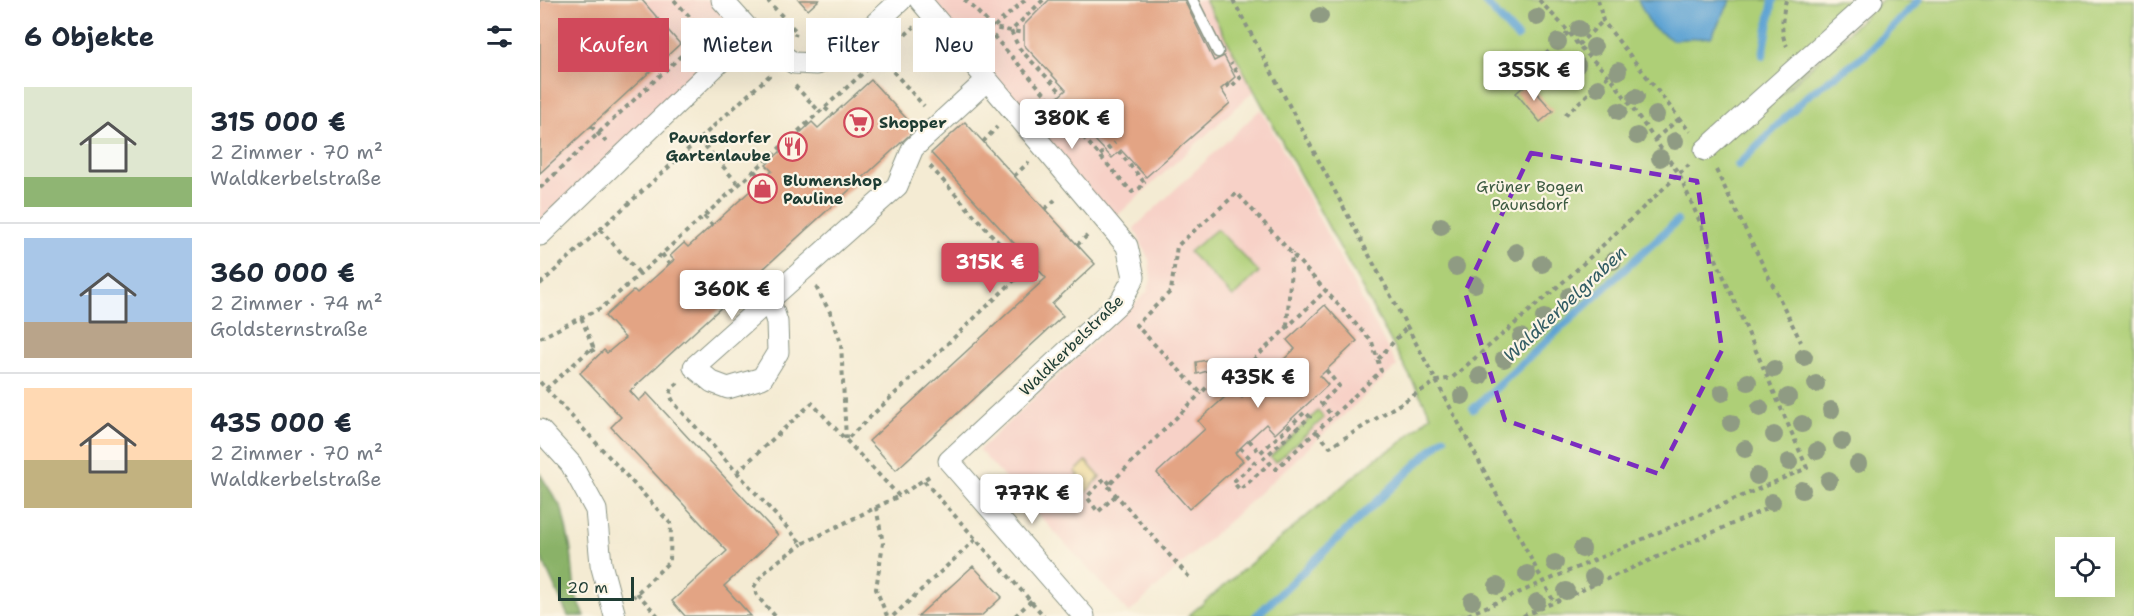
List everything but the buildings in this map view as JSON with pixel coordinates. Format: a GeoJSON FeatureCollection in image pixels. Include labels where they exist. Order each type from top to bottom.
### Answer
{"type":"FeatureCollection","features":[{"type":"Feature","properties":{"kind":"street"},"geometry":{"type":"LineString","coordinates":[[794,70],[842,54],[902,0]]}},
{"type":"Feature","properties":{"kind":"street"},"geometry":{"type":"LineString","coordinates":[[1705,150],[1872,0]]}},
{"type":"Feature","properties":{"kind":"street"},"geometry":{"type":"LineString","coordinates":[[726,5],[739,18]]}},
{"type":"Feature","properties":{"kind":"street","name":"Waldkerbelstraße"},"geometry":{"type":"LineString","coordinates":[[925,6],[1127,246],[1134,277],[1121,301],[949,461]]}},
{"type":"Feature","properties":{"kind":"street"},"geometry":{"type":"LineString","coordinates":[[540,235],[710,72]]}},
{"type":"Feature","properties":{"kind":"street"},"geometry":{"type":"LineString","coordinates":[[770,301],[777,322],[778,352],[762,378],[728,388],[712,382],[694,368],[897,186],[913,148],[987,80]]}},
{"type":"Feature","properties":{"kind":"street"},"geometry":{"type":"LineString","coordinates":[[540,430],[571,464],[596,510],[601,564],[615,615]]}},
{"type":"Feature","properties":{"kind":"street"},"geometry":{"type":"LineString","coordinates":[[949,461],[1084,616]]}},
{"type":"Feature","properties":{"kind":"lane"},"geometry":{"type":"LineString","coordinates":[[1192,0],[1218,52]]}},
{"type":"Feature","properties":{"kind":"path"},"geometry":{"type":"LineString","coordinates":[[674,0],[691,18]]}},
{"type":"Feature","properties":{"kind":"path"},"geometry":{"type":"LineString","coordinates":[[964,0],[983,18]]}},
{"type":"Feature","properties":{"kind":"path"},"geometry":{"type":"LineString","coordinates":[[995,26],[1024,0]]}},
{"type":"Feature","properties":{"kind":"path"},"geometry":{"type":"LineString","coordinates":[[1011,31],[1043,0]]}},
{"type":"Feature","properties":{"kind":"path"},"geometry":{"type":"LineString","coordinates":[[1233,0],[1554,602]]}},
{"type":"Feature","properties":{"kind":"path"},"geometry":{"type":"LineString","coordinates":[[1465,616],[1807,468],[1679,174],[1608,75],[1539,0]]}},
{"type":"Feature","properties":{"kind":"path"},"geometry":{"type":"LineString","coordinates":[[1598,0],[1603,21],[1705,150],[1801,342]]}},
{"type":"Feature","properties":{"kind":"path"},"geometry":{"type":"LineString","coordinates":[[1786,0],[1782,14],[1784,41],[1799,65]]}},
{"type":"Feature","properties":{"kind":"path"},"geometry":{"type":"LineString","coordinates":[[716,18],[726,5]]}},
{"type":"Feature","properties":{"kind":"path"},"geometry":{"type":"LineString","coordinates":[[901,34],[925,6]]}},
{"type":"Feature","properties":{"kind":"path"},"geometry":{"type":"LineString","coordinates":[[1578,45],[1603,21]]}},
{"type":"Feature","properties":{"kind":"path"},"geometry":{"type":"LineString","coordinates":[[995,28],[1024,33]]}},
{"type":"Feature","properties":{"kind":"path"},"geometry":{"type":"LineString","coordinates":[[1011,31],[1019,48],[1062,93]]}},
{"type":"Feature","properties":{"kind":"path"},"geometry":{"type":"LineString","coordinates":[[1526,73],[1569,32]]}},
{"type":"Feature","properties":{"kind":"path"},"geometry":{"type":"LineString","coordinates":[[995,38],[1132,192],[1140,188],[1144,182],[1119,152]]}},
{"type":"Feature","properties":{"kind":"path"},"geometry":{"type":"LineString","coordinates":[[1218,52],[1224,52],[1240,78],[1230,88],[1226,84]]}},
{"type":"Feature","properties":{"kind":"path"},"geometry":{"type":"LineString","coordinates":[[540,188],[681,56]]}},
{"type":"Feature","properties":{"kind":"path"},"geometry":{"type":"LineString","coordinates":[[540,284],[773,72]]}},
{"type":"Feature","properties":{"kind":"path"},"geometry":{"type":"LineString","coordinates":[[791,72],[795,86]]}},
{"type":"Feature","properties":{"kind":"path"},"geometry":{"type":"LineString","coordinates":[[540,338],[603,307],[865,72]]}},
{"type":"Feature","properties":{"kind":"path"},"geometry":{"type":"LineString","coordinates":[[894,72],[939,124]]}},
{"type":"Feature","properties":{"kind":"path"},"geometry":{"type":"LineString","coordinates":[[1565,115],[1608,75]]}},
{"type":"Feature","properties":{"kind":"path"},"geometry":{"type":"LineString","coordinates":[[807,98],[820,112]]}},
{"type":"Feature","properties":{"kind":"path"},"geometry":{"type":"LineString","coordinates":[[825,108],[833,115]]}},
{"type":"Feature","properties":{"kind":"path"},"geometry":{"type":"LineString","coordinates":[[1066,118],[1071,115]]}},
{"type":"Feature","properties":{"kind":"path"},"geometry":{"type":"LineString","coordinates":[[1654,139],[1680,118]]}},
{"type":"Feature","properties":{"kind":"path"},"geometry":{"type":"LineString","coordinates":[[983,142],[998,127]]}},
{"type":"Feature","properties":{"kind":"path"},"geometry":{"type":"LineString","coordinates":[[699,139],[739,185]]}},
{"type":"Feature","properties":{"kind":"path"},"geometry":{"type":"LineString","coordinates":[[1100,155],[1114,143]]}},
{"type":"Feature","properties":{"kind":"path"},"geometry":{"type":"LineString","coordinates":[[846,440],[1024,271],[913,148]]}},
{"type":"Feature","properties":{"kind":"path"},"geometry":{"type":"LineString","coordinates":[[1317,432],[1330,447],[1437,381],[1452,378],[1569,276],[1705,150]]}},
{"type":"Feature","properties":{"kind":"path"},"geometry":{"type":"LineString","coordinates":[[1014,176],[1029,161]]}},
{"type":"Feature","properties":{"kind":"path"},"geometry":{"type":"LineString","coordinates":[[754,171],[762,179]]}},
{"type":"Feature","properties":{"kind":"path"},"geometry":{"type":"LineString","coordinates":[[1201,393],[1136,325],[1171,291],[1177,246],[1237,193],[1372,342],[1381,371],[1276,469],[1264,458],[1310,417],[1305,412],[1260,453],[1249,440]]}},
{"type":"Feature","properties":{"kind":"path"},"geometry":{"type":"LineString","coordinates":[[1045,209],[1059,195]]}},
{"type":"Feature","properties":{"kind":"path"},"geometry":{"type":"LineString","coordinates":[[704,216],[712,225]]}},
{"type":"Feature","properties":{"kind":"path"},"geometry":{"type":"LineString","coordinates":[[600,229],[640,274]]}},
{"type":"Feature","properties":{"kind":"path"},"geometry":{"type":"LineString","coordinates":[[1077,245],[1092,231]]}},
{"type":"Feature","properties":{"kind":"path"},"geometry":{"type":"LineString","coordinates":[[1287,327],[1292,252]]}},
{"type":"Feature","properties":{"kind":"path"},"geometry":{"type":"LineString","coordinates":[[662,254],[669,264]]}},
{"type":"Feature","properties":{"kind":"path"},"geometry":{"type":"LineString","coordinates":[[806,268],[831,314],[841,343],[846,440]]}},
{"type":"Feature","properties":{"kind":"path"},"geometry":{"type":"LineString","coordinates":[[1110,484],[1227,367],[1246,367],[1326,290]]}},
{"type":"Feature","properties":{"kind":"path"},"geometry":{"type":"LineString","coordinates":[[546,389],[593,347],[581,317]]}},
{"type":"Feature","properties":{"kind":"path"},"geometry":{"type":"LineString","coordinates":[[1378,360],[1408,326]]}},
{"type":"Feature","properties":{"kind":"path"},"geometry":{"type":"LineString","coordinates":[[591,349],[598,356]]}},
{"type":"Feature","properties":{"kind":"path"},"geometry":{"type":"LineString","coordinates":[[694,368],[672,388],[670,395],[674,403],[802,544]]}},
{"type":"Feature","properties":{"kind":"path"},"geometry":{"type":"LineString","coordinates":[[1326,370],[1339,386],[1321,403],[1333,417]]}},
{"type":"Feature","properties":{"kind":"path"},"geometry":{"type":"LineString","coordinates":[[540,382],[671,524],[670,561],[615,615]]}},
{"type":"Feature","properties":{"kind":"path"},"geometry":{"type":"LineString","coordinates":[[737,472],[812,404],[899,496]]}},
{"type":"Feature","properties":{"kind":"path"},"geometry":{"type":"LineString","coordinates":[[1240,448],[1256,463],[1233,482],[1240,490],[1270,463]]}},
{"type":"Feature","properties":{"kind":"path"},"geometry":{"type":"LineString","coordinates":[[775,616],[757,596],[754,586],[771,567],[802,544],[899,496],[924,481],[949,461]]}},
{"type":"Feature","properties":{"kind":"path"},"geometry":{"type":"LineString","coordinates":[[1115,496],[1098,512],[1087,497],[1105,478],[1115,496],[1190,577]]}},
{"type":"Feature","properties":{"kind":"path"},"geometry":{"type":"LineString","coordinates":[[924,481],[1044,616]]}},
{"type":"Feature","properties":{"kind":"path"},"geometry":{"type":"LineString","coordinates":[[876,507],[883,543],[876,589],[887,616]]}},
{"type":"Feature","properties":{"kind":"path"},"geometry":{"type":"LineString","coordinates":[[1523,616],[1766,509]]}},
{"type":"Feature","properties":{"kind":"path"},"geometry":{"type":"LineString","coordinates":[[894,616],[976,539]]}},
{"type":"Feature","properties":{"kind":"path"},"geometry":{"type":"LineString","coordinates":[[637,593],[658,616]]}},
{"type":"Feature","properties":{"kind":"highlighted area"},"geometry":{"type":"Polygon","coordinates":[[[1531,153],[1697,181],[1722,350],[1659,474],[1505,420],[1465,292],[1531,153]]]}},
{"type":"Feature","properties":{"kind":"shaded area"},"geometry":{"type":"Polygon","coordinates":[[[540,0],[721,0],[738,18],[681,18],[681,72],[709,72],[540,231],[540,0]]]}},
{"type":"Feature","properties":{"kind":"shaded area"},"geometry":{"type":"Polygon","coordinates":[[[920,0],[1205,0],[1254,91],[1108,224],[980,72],[995,72],[995,18],[935,18],[920,0]]]}},
{"type":"Feature","properties":{"kind":"shaded area"},"geometry":{"type":"Polygon","coordinates":[[[1261,109],[1397,366],[1129,613],[979,450],[1147,292],[1151,279],[1149,260],[1134,228],[1261,109]]]}},
{"type":"Feature","properties":{"kind":"green space","name":"Grüner Bogen Paunsdorf"},"geometry":{"type":"Polygon","coordinates":[[[1205,0],[1874,0],[1742,132],[1882,0],[2134,0],[2134,616],[1188,616],[1376,458],[1397,446],[1431,415],[1205,0]]]}},
{"type":"Feature","properties":{"kind":"green space"},"geometry":{"type":"Polygon","coordinates":[[[1217,229],[1259,272],[1233,297],[1189,252],[1217,229]]]}},
{"type":"Feature","properties":{"kind":"green space"},"geometry":{"type":"Polygon","coordinates":[[[1318,411],[1324,418],[1276,462],[1270,457],[1318,411]]]}},
{"type":"Feature","properties":{"kind":"green space"},"geometry":{"type":"Polygon","coordinates":[[[540,474],[562,509],[571,550],[575,594],[585,616],[568,616],[540,555],[540,474]]]}},
{"type":"Feature","properties":{"kind":"sand"},"geometry":{"type":"Polygon","coordinates":[[[1086,461],[1100,477],[1079,500],[1067,486],[1079,475],[1075,472],[1086,461]]]}},
{"type":"Feature","properties":{"kind":"water"},"geometry":{"type":"Polygon","coordinates":[[[1638,0],[1731,0],[1711,37],[1672,40],[1651,26],[1638,0]]]}},
{"type":"Feature","properties":{"kind":"waterway"},"geometry":{"type":"LineString","coordinates":[[1483,0],[1517,37]]}},
{"type":"Feature","properties":{"kind":"waterway"},"geometry":{"type":"LineString","coordinates":[[1763,55],[1773,0]]}},
{"type":"Feature","properties":{"kind":"waterway","name":"Waldkerbelgraben"},"geometry":{"type":"LineString","coordinates":[[1738,165],[1807,96],[1866,54],[1919,0]]}},
{"type":"Feature","properties":{"kind":"waterway","name":"Waldkerbelgraben"},"geometry":{"type":"LineString","coordinates":[[1473,409],[1677,221]]}},
{"type":"Feature","properties":{"kind":"waterway","name":"Waldkerbelgraben"},"geometry":{"type":"LineString","coordinates":[[1256,616],[1444,438]]}},
{"type":"Feature","properties":{"kind":"place","name":"Shopper"},"geometry":{"type":"Point","coordinates":[858,122]}},
{"type":"Feature","properties":{"kind":"place","name":"Paunsdorfer Gartenlaube"},"geometry":{"type":"Point","coordinates":[792,146]}},
{"type":"Feature","properties":{"kind":"place","name":"Blumenshop Pauline"},"geometry":{"type":"Point","coordinates":[762,189]}}]}
